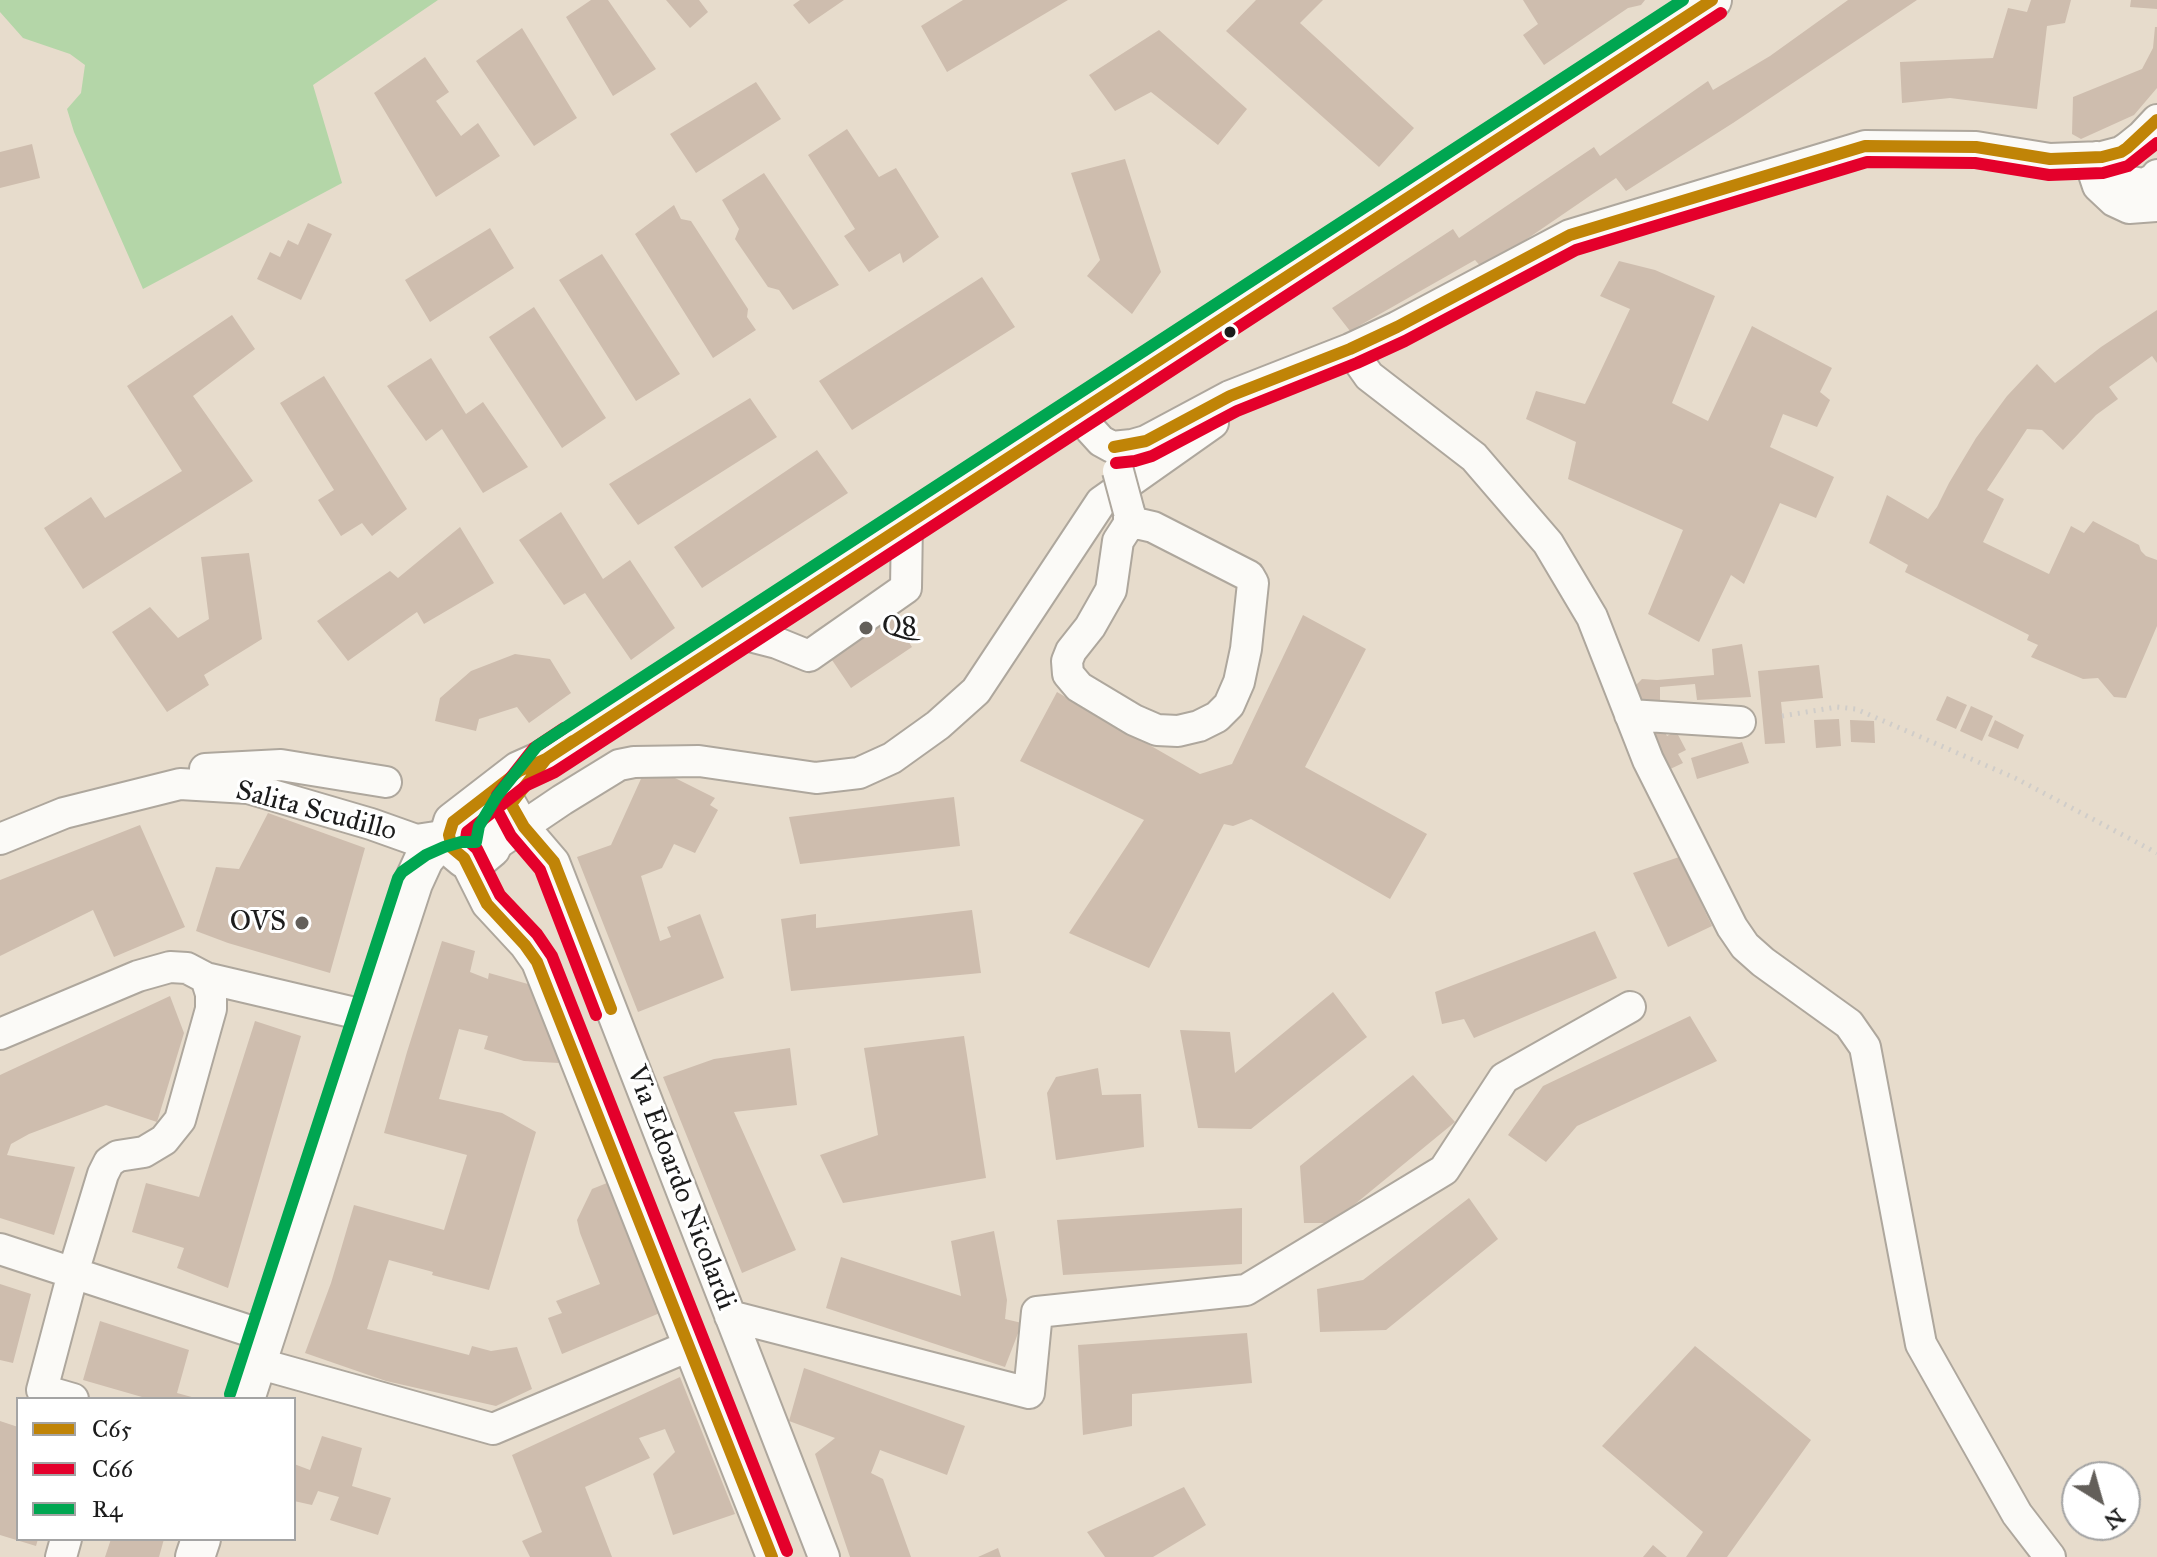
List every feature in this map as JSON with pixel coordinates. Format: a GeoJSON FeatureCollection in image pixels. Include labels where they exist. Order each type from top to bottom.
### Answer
{"type":"FeatureCollection","features":[{"type":"Feature","properties":{"kind":"main road"},"geometry":{"type":"LineString","coordinates":[[246,1397],[413,883],[424,859],[435,846],[485,831],[519,771],[546,759],[1712,0]]}},
{"type":"Feature","properties":{"kind":"street"},"geometry":{"type":"LineString","coordinates":[[1115,459],[1132,445],[1146,441],[1230,396],[1397,327],[1570,235],[1865,146],[1976,147],[2050,159],[2099,157],[2121,152],[2157,120]]}},
{"type":"Feature","properties":{"kind":"street"},"geometry":{"type":"LineString","coordinates":[[2099,157],[2125,181],[2144,184],[2157,175]]}},
{"type":"Feature","properties":{"kind":"street"},"geometry":{"type":"LineString","coordinates":[[2099,157],[2094,174],[2098,186],[2114,201],[2129,208],[2157,206]]}},
{"type":"Feature","properties":{"kind":"street"},"geometry":{"type":"LineString","coordinates":[[1350,349],[1369,376],[1474,457],[1548,543],[1592,617],[1648,760],[1732,927],[1745,946],[1763,962],[1849,1024],[1865,1047],[1921,1344],[2017,1514],[2050,1557]]}},
{"type":"Feature","properties":{"kind":"street"},"geometry":{"type":"LineString","coordinates":[[485,831],[562,800],[619,765],[634,762],[699,761],[816,778],[859,773],[892,758],[938,725],[976,691],[1101,502],[1222,417],[1230,396]]}},
{"type":"Feature","properties":{"kind":"street"},"geometry":{"type":"LineString","coordinates":[[1078,411],[1115,459],[1129,518],[1118,541],[1111,590],[1090,627],[1071,651],[1067,661],[1068,674],[1079,687],[1157,730],[1178,731],[1199,726],[1217,717],[1229,705],[1239,682],[1253,583],[1249,576],[1129,518]]}},
{"type":"Feature","properties":{"kind":"street"},"geometry":{"type":"LineString","coordinates":[[738,633],[777,643],[809,656],[906,588],[907,522]]}},
{"type":"Feature","properties":{"kind":"street"},"geometry":{"type":"LineString","coordinates":[[1630,715],[1740,722]]}},
{"type":"Feature","properties":{"kind":"street"},"geometry":{"type":"LineString","coordinates":[[180,784],[203,769],[281,765],[386,782]]}},
{"type":"Feature","properties":{"kind":"street","name":"Salita Scudillo"},"geometry":{"type":"LineString","coordinates":[[0,839],[64,813],[180,784],[248,788],[416,840],[485,831]]}},
{"type":"Feature","properties":{"kind":"street","name":"Via Edoardo Nicolardi"},"geometry":{"type":"LineString","coordinates":[[772,1557],[537,962],[487,904],[485,831],[554,862],[824,1557]]}},
{"type":"Feature","properties":{"kind":"street"},"geometry":{"type":"LineString","coordinates":[[0,1034],[138,976],[170,967],[187,968],[206,978],[368,1016]]}},
{"type":"Feature","properties":{"kind":"street"},"geometry":{"type":"LineString","coordinates":[[66,1397],[42,1390],[103,1174],[109,1162],[118,1156],[144,1152],[164,1140],[180,1120],[211,1009],[206,978]]}},
{"type":"Feature","properties":{"kind":"street"},"geometry":{"type":"LineString","coordinates":[[730,1316],[1029,1393],[1037,1312],[1246,1290],[1444,1170],[1504,1078],[1630,1007]]}},
{"type":"Feature","properties":{"kind":"street"},"geometry":{"type":"LineString","coordinates":[[0,1249],[73,1273],[261,1349],[493,1429],[689,1346]]}},
{"type":"Feature","properties":{"kind":"path"},"geometry":{"type":"LineString","coordinates":[[1782,716],[1837,707],[1856,709],[2015,778],[2157,853]]}},
{"type":"Feature","properties":{"kind":"green space"},"geometry":{"type":"Polygon","coordinates":[[[0,0],[438,0],[313,85],[342,183],[143,289],[74,132],[67,109],[81,93],[85,65],[70,54],[23,38],[0,12],[0,0]]]}},
{"type":"Feature","properties":{"kind":"building"},"geometry":{"type":"Polygon","coordinates":[[[591,0],[608,0],[656,69],[613,96],[566,17],[591,0]]]}},
{"type":"Feature","properties":{"kind":"building"},"geometry":{"type":"Polygon","coordinates":[[[666,0],[699,0],[708,12],[690,28],[666,0]]]}},
{"type":"Feature","properties":{"kind":"building"},"geometry":{"type":"Polygon","coordinates":[[[800,0],[844,0],[809,24],[793,5],[800,0]]]}},
{"type":"Feature","properties":{"kind":"building"},"geometry":{"type":"Polygon","coordinates":[[[963,0],[1068,0],[947,72],[921,26],[963,0]]]}},
{"type":"Feature","properties":{"kind":"building"},"geometry":{"type":"Polygon","coordinates":[[[1256,0],[1323,0],[1300,23],[1414,128],[1379,167],[1226,31],[1256,0]]]}},
{"type":"Feature","properties":{"kind":"building"},"geometry":{"type":"Polygon","coordinates":[[[1523,0],[1645,0],[1641,5],[1628,8],[1544,65],[1523,35],[1538,24],[1523,0]]]}},
{"type":"Feature","properties":{"kind":"building"},"geometry":{"type":"Polygon","coordinates":[[[1848,0],[1917,0],[1626,191],[1616,178],[1483,269],[1475,260],[1350,331],[1332,308],[1453,229],[1459,238],[1594,147],[1600,156],[1708,81],[1713,90],[1770,56],[1848,0]]]}},
{"type":"Feature","properties":{"kind":"building"},"geometry":{"type":"Polygon","coordinates":[[[2031,0],[2071,0],[2065,23],[2047,26],[2037,109],[1950,98],[1902,103],[1900,62],[1993,58],[2008,8],[2027,12],[2031,0]]]}},
{"type":"Feature","properties":{"kind":"building"},"geometry":{"type":"Polygon","coordinates":[[[2131,0],[2157,0],[2157,9],[2130,7],[2131,0]]]}},
{"type":"Feature","properties":{"kind":"building"},"geometry":{"type":"Polygon","coordinates":[[[2155,27],[2157,88],[2134,115],[2081,139],[2072,134],[2073,97],[2142,69],[2153,48],[2155,27]]]}},
{"type":"Feature","properties":{"kind":"building"},"geometry":{"type":"Polygon","coordinates":[[[522,28],[577,118],[534,146],[476,61],[522,28]]]}},
{"type":"Feature","properties":{"kind":"building"},"geometry":{"type":"Polygon","coordinates":[[[1159,30],[1247,109],[1218,145],[1151,92],[1115,111],[1089,75],[1159,30]]]}},
{"type":"Feature","properties":{"kind":"building"},"geometry":{"type":"Polygon","coordinates":[[[425,57],[449,92],[436,101],[461,136],[478,123],[500,156],[436,197],[374,93],[425,57]]]}},
{"type":"Feature","properties":{"kind":"building"},"geometry":{"type":"Polygon","coordinates":[[[756,82],[781,119],[696,173],[670,134],[756,82]]]}},
{"type":"Feature","properties":{"kind":"building"},"geometry":{"type":"Polygon","coordinates":[[[847,129],[879,177],[896,168],[939,237],[903,263],[900,253],[869,272],[844,236],[855,229],[808,155],[847,129]]]}},
{"type":"Feature","properties":{"kind":"building"},"geometry":{"type":"Polygon","coordinates":[[[32,144],[40,178],[0,188],[0,152],[32,144]]]}},
{"type":"Feature","properties":{"kind":"building"},"geometry":{"type":"Polygon","coordinates":[[[1125,159],[1161,272],[1132,314],[1087,276],[1100,260],[1071,173],[1125,159]]]}},
{"type":"Feature","properties":{"kind":"building"},"geometry":{"type":"Polygon","coordinates":[[[764,173],[839,285],[793,310],[779,290],[768,287],[735,239],[739,229],[722,200],[764,173]]]}},
{"type":"Feature","properties":{"kind":"building"},"geometry":{"type":"Polygon","coordinates":[[[674,205],[681,219],[691,221],[748,309],[747,317],[756,330],[713,358],[635,234],[674,205]]]}},
{"type":"Feature","properties":{"kind":"building"},"geometry":{"type":"Polygon","coordinates":[[[308,223],[332,234],[301,300],[257,279],[270,252],[280,257],[288,240],[298,245],[308,223]]]}},
{"type":"Feature","properties":{"kind":"building"},"geometry":{"type":"Polygon","coordinates":[[[490,228],[514,268],[430,322],[405,280],[490,228]]]}},
{"type":"Feature","properties":{"kind":"building"},"geometry":{"type":"Polygon","coordinates":[[[602,254],[680,374],[636,401],[559,280],[602,254]]]}},
{"type":"Feature","properties":{"kind":"building"},"geometry":{"type":"Polygon","coordinates":[[[1619,261],[1655,270],[1715,296],[1672,403],[1708,421],[1752,326],[1832,368],[1820,392],[1830,400],[1817,427],[1783,414],[1770,447],[1834,477],[1816,518],[1780,503],[1744,584],[1731,575],[1699,642],[1648,614],[1683,530],[1568,479],[1576,442],[1526,419],[1536,391],[1585,404],[1630,309],[1600,296],[1619,261]]]}},
{"type":"Feature","properties":{"kind":"building"},"geometry":{"type":"Polygon","coordinates":[[[982,277],[1015,327],[852,430],[819,381],[982,277]]]}},
{"type":"Feature","properties":{"kind":"building"},"geometry":{"type":"Polygon","coordinates":[[[534,307],[606,418],[562,448],[489,337],[534,307]]]}},
{"type":"Feature","properties":{"kind":"building"},"geometry":{"type":"Polygon","coordinates":[[[2157,310],[2157,363],[2152,356],[2109,387],[2118,399],[2096,415],[2063,450],[2042,430],[2027,429],[1987,490],[2004,499],[1983,542],[2049,574],[2071,526],[2084,533],[2093,521],[2139,545],[2146,556],[2157,560],[2157,626],[2126,698],[2114,697],[2098,678],[2083,679],[2031,657],[2038,645],[2027,640],[2029,635],[1905,572],[1908,565],[1869,543],[1887,495],[1928,519],[1976,438],[2007,396],[2037,364],[2055,383],[2101,347],[2157,310]]]}},
{"type":"Feature","properties":{"kind":"building"},"geometry":{"type":"Polygon","coordinates":[[[232,315],[255,349],[193,396],[253,481],[83,589],[44,528],[91,497],[105,518],[182,471],[127,386],[232,315]]]}},
{"type":"Feature","properties":{"kind":"building"},"geometry":{"type":"Polygon","coordinates":[[[431,358],[466,414],[483,402],[528,467],[483,493],[442,429],[426,441],[387,386],[431,358]]]}},
{"type":"Feature","properties":{"kind":"building"},"geometry":{"type":"Polygon","coordinates":[[[324,376],[407,509],[372,536],[362,523],[341,536],[318,500],[334,490],[280,403],[324,376]]]}},
{"type":"Feature","properties":{"kind":"building"},"geometry":{"type":"Polygon","coordinates":[[[750,398],[777,437],[638,525],[609,484],[750,398]]]}},
{"type":"Feature","properties":{"kind":"building"},"geometry":{"type":"Polygon","coordinates":[[[817,450],[848,493],[702,588],[674,547],[817,450]]]}},
{"type":"Feature","properties":{"kind":"building"},"geometry":{"type":"Polygon","coordinates":[[[561,512],[603,579],[630,560],[675,628],[631,660],[585,593],[564,605],[519,540],[561,512]]]}},
{"type":"Feature","properties":{"kind":"building"},"geometry":{"type":"Polygon","coordinates":[[[460,527],[494,583],[424,624],[417,612],[348,661],[317,621],[390,571],[398,578],[460,527]]]}},
{"type":"Feature","properties":{"kind":"building"},"geometry":{"type":"Polygon","coordinates":[[[249,553],[262,639],[204,675],[209,685],[167,712],[112,632],[150,607],[178,638],[209,619],[201,557],[249,553]]]}},
{"type":"Feature","properties":{"kind":"building"},"geometry":{"type":"Polygon","coordinates":[[[875,591],[912,647],[851,688],[813,632],[875,591]]]}},
{"type":"Feature","properties":{"kind":"building"},"geometry":{"type":"Polygon","coordinates":[[[1303,615],[1366,649],[1305,767],[1427,834],[1390,899],[1251,819],[1233,826],[1224,824],[1149,968],[1069,933],[1144,820],[1020,761],[1057,692],[1200,774],[1232,764],[1303,615]]]}},
{"type":"Feature","properties":{"kind":"building"},"geometry":{"type":"Polygon","coordinates":[[[1742,644],[1751,697],[1697,700],[1695,684],[1660,687],[1660,700],[1632,701],[1631,690],[1642,679],[1714,675],[1712,649],[1742,644]]]}},
{"type":"Feature","properties":{"kind":"building"},"geometry":{"type":"Polygon","coordinates":[[[515,654],[550,659],[571,693],[529,723],[517,707],[479,719],[476,731],[435,721],[440,698],[471,671],[515,654]]]}},
{"type":"Feature","properties":{"kind":"building"},"geometry":{"type":"Polygon","coordinates":[[[1819,665],[1823,698],[1781,702],[1785,743],[1765,744],[1758,671],[1819,665]]]}},
{"type":"Feature","properties":{"kind":"building"},"geometry":{"type":"Polygon","coordinates":[[[1947,696],[1967,705],[1956,729],[1936,720],[1947,696]]]}},
{"type":"Feature","properties":{"kind":"building"},"geometry":{"type":"Polygon","coordinates":[[[1971,706],[1993,716],[1982,741],[1960,731],[1971,706]]]}},
{"type":"Feature","properties":{"kind":"building"},"geometry":{"type":"Polygon","coordinates":[[[1839,719],[1841,746],[1816,748],[1814,720],[1839,719]]]}},
{"type":"Feature","properties":{"kind":"building"},"geometry":{"type":"Polygon","coordinates":[[[1850,720],[1874,721],[1875,743],[1851,742],[1850,720]]]}},
{"type":"Feature","properties":{"kind":"building"},"geometry":{"type":"Polygon","coordinates":[[[1995,720],[2024,735],[2018,749],[1988,736],[1995,720]]]}},
{"type":"Feature","properties":{"kind":"building"},"geometry":{"type":"Polygon","coordinates":[[[1660,722],[1667,736],[1676,731],[1686,750],[1678,754],[1683,763],[1666,771],[1646,729],[1660,722]]]}},
{"type":"Feature","properties":{"kind":"building"},"geometry":{"type":"Polygon","coordinates":[[[1742,742],[1749,763],[1697,779],[1691,758],[1742,742]]]}},
{"type":"Feature","properties":{"kind":"building"},"geometry":{"type":"Polygon","coordinates":[[[645,770],[659,770],[715,798],[710,805],[718,810],[695,853],[674,844],[662,868],[641,876],[660,941],[671,937],[667,927],[700,914],[724,978],[638,1012],[577,857],[611,845],[645,770]]]}},
{"type":"Feature","properties":{"kind":"building"},"geometry":{"type":"Polygon","coordinates":[[[954,797],[960,846],[800,864],[789,817],[954,797]]]}},
{"type":"Feature","properties":{"kind":"building"},"geometry":{"type":"Polygon","coordinates":[[[268,813],[365,848],[330,973],[196,931],[216,867],[239,869],[268,813]]]}},
{"type":"Feature","properties":{"kind":"building"},"geometry":{"type":"Polygon","coordinates":[[[140,825],[185,927],[114,957],[93,910],[0,956],[0,880],[140,825]]]}},
{"type":"Feature","properties":{"kind":"building"},"geometry":{"type":"Polygon","coordinates":[[[1679,857],[1712,926],[1668,947],[1633,873],[1679,857]]]}},
{"type":"Feature","properties":{"kind":"building"},"geometry":{"type":"Polygon","coordinates":[[[972,910],[981,973],[791,991],[781,919],[816,914],[816,928],[972,910]]]}},
{"type":"Feature","properties":{"kind":"building"},"geometry":{"type":"Polygon","coordinates":[[[1595,931],[1617,978],[1474,1038],[1464,1019],[1442,1024],[1435,992],[1595,931]]]}},
{"type":"Feature","properties":{"kind":"building"},"geometry":{"type":"Polygon","coordinates":[[[442,941],[475,951],[470,972],[488,979],[489,973],[535,986],[559,1063],[524,1061],[484,1049],[488,1036],[459,1029],[439,1099],[502,1113],[536,1132],[489,1290],[389,1260],[367,1329],[469,1355],[472,1346],[491,1351],[517,1347],[532,1389],[496,1406],[386,1381],[305,1353],[331,1283],[354,1205],[444,1230],[467,1155],[384,1133],[442,941]]]}},
{"type":"Feature","properties":{"kind":"building"},"geometry":{"type":"Polygon","coordinates":[[[1333,992],[1367,1037],[1251,1129],[1198,1128],[1180,1030],[1230,1032],[1235,1073],[1333,992]]]}},
{"type":"Feature","properties":{"kind":"building"},"geometry":{"type":"Polygon","coordinates":[[[170,996],[184,1033],[157,1122],[106,1105],[29,1134],[11,1144],[7,1155],[75,1167],[54,1235],[0,1218],[0,1075],[170,996]]]}},
{"type":"Feature","properties":{"kind":"building"},"geometry":{"type":"Polygon","coordinates":[[[1690,1016],[1717,1061],[1577,1126],[1546,1162],[1508,1135],[1543,1086],[1690,1016]]]}},
{"type":"Feature","properties":{"kind":"building"},"geometry":{"type":"Polygon","coordinates":[[[255,1021],[301,1036],[228,1288],[177,1268],[184,1248],[132,1232],[146,1183],[199,1197],[255,1021]]]}},
{"type":"Feature","properties":{"kind":"building"},"geometry":{"type":"Polygon","coordinates":[[[964,1036],[986,1178],[843,1203],[820,1155],[878,1135],[864,1048],[964,1036]]]}},
{"type":"Feature","properties":{"kind":"building"},"geometry":{"type":"Polygon","coordinates":[[[790,1048],[797,1105],[734,1112],[796,1250],[742,1273],[663,1077],[714,1059],[790,1048]]]}},
{"type":"Feature","properties":{"kind":"building"},"geometry":{"type":"Polygon","coordinates":[[[1098,1068],[1102,1095],[1141,1094],[1144,1147],[1056,1160],[1047,1093],[1056,1077],[1098,1068]]]}},
{"type":"Feature","properties":{"kind":"building"},"geometry":{"type":"Polygon","coordinates":[[[1413,1075],[1455,1122],[1332,1223],[1304,1223],[1300,1166],[1413,1075]]]}},
{"type":"Feature","properties":{"kind":"building"},"geometry":{"type":"Polygon","coordinates":[[[612,1181],[667,1310],[562,1354],[548,1318],[562,1313],[556,1301],[600,1284],[577,1220],[592,1189],[612,1181]]]}},
{"type":"Feature","properties":{"kind":"building"},"geometry":{"type":"Polygon","coordinates":[[[1469,1198],[1498,1239],[1386,1330],[1320,1332],[1317,1289],[1363,1280],[1469,1198]]]}},
{"type":"Feature","properties":{"kind":"building"},"geometry":{"type":"Polygon","coordinates":[[[1242,1208],[1242,1264],[1063,1275],[1057,1220],[1242,1208]]]}},
{"type":"Feature","properties":{"kind":"building"},"geometry":{"type":"Polygon","coordinates":[[[994,1231],[1007,1300],[1005,1319],[1022,1323],[1005,1367],[826,1308],[841,1257],[961,1296],[951,1241],[994,1231]]]}},
{"type":"Feature","properties":{"kind":"building"},"geometry":{"type":"Polygon","coordinates":[[[0,1284],[31,1294],[13,1363],[0,1360],[0,1284]]]}},
{"type":"Feature","properties":{"kind":"building"},"geometry":{"type":"Polygon","coordinates":[[[100,1321],[189,1350],[177,1393],[192,1397],[142,1397],[83,1380],[100,1321]]]}},
{"type":"Feature","properties":{"kind":"building"},"geometry":{"type":"Polygon","coordinates":[[[1247,1333],[1252,1383],[1132,1394],[1132,1426],[1083,1435],[1078,1345],[1247,1333]]]}},
{"type":"Feature","properties":{"kind":"building"},"geometry":{"type":"Polygon","coordinates":[[[1695,1346],[1811,1440],[1727,1557],[1686,1557],[1703,1532],[1602,1446],[1695,1346]]]}},
{"type":"Feature","properties":{"kind":"building"},"geometry":{"type":"Polygon","coordinates":[[[804,1368],[965,1426],[947,1475],[880,1450],[871,1473],[883,1479],[911,1557],[850,1557],[815,1454],[835,1438],[789,1421],[804,1368]]]}},
{"type":"Feature","properties":{"kind":"building"},"geometry":{"type":"Polygon","coordinates":[[[680,1377],[735,1514],[673,1535],[653,1474],[675,1452],[665,1429],[639,1438],[650,1458],[585,1487],[612,1557],[530,1557],[522,1541],[542,1532],[512,1455],[680,1377]]]}},
{"type":"Feature","properties":{"kind":"building"},"geometry":{"type":"Polygon","coordinates":[[[0,1421],[16,1426],[16,1540],[0,1535],[0,1421]]]}},
{"type":"Feature","properties":{"kind":"building"},"geometry":{"type":"Polygon","coordinates":[[[322,1436],[362,1448],[352,1486],[391,1498],[378,1535],[330,1520],[339,1497],[318,1491],[312,1505],[296,1501],[296,1465],[310,1470],[322,1436]]]}},
{"type":"Feature","properties":{"kind":"building"},"geometry":{"type":"Polygon","coordinates":[[[1184,1487],[1206,1525],[1153,1557],[1105,1557],[1087,1532],[1184,1487]]]}},
{"type":"Feature","properties":{"kind":"building"},"geometry":{"type":"Polygon","coordinates":[[[20,1541],[37,1541],[36,1546],[20,1541]]]}},
{"type":"Feature","properties":{"kind":"building"},"geometry":{"type":"Polygon","coordinates":[[[110,1541],[163,1541],[159,1557],[105,1557],[110,1541]]]}},
{"type":"Feature","properties":{"kind":"building"},"geometry":{"type":"Polygon","coordinates":[[[1653,1545],[1667,1557],[1643,1557],[1653,1545]]]}},
{"type":"Feature","properties":{"kind":"building"},"geometry":{"type":"Polygon","coordinates":[[[998,1548],[1001,1557],[978,1557],[998,1548]]]}},
{"type":"Feature","properties":{"kind":"transit line","name":"R4"},"geometry":{"type":"LineString","coordinates":[[230,1394],[402,872],[444,847],[476,842],[479,826],[497,796],[537,746],[1683,0]]}},
{"type":"Feature","properties":{"kind":"transit line","name":"C65"},"geometry":{"type":"LineString","coordinates":[[772,1557],[537,962],[487,904],[464,858],[452,848],[449,835],[453,822],[519,771],[546,759],[1712,0]]}},
{"type":"Feature","properties":{"kind":"transit line","name":"C66"},"geometry":{"type":"LineString","coordinates":[[787,1551],[552,956],[537,934],[500,895],[477,849],[466,839],[467,832],[527,785],[555,772],[1721,13]]}},
{"type":"Feature","properties":{"kind":"transit line","name":"C65"},"geometry":{"type":"LineString","coordinates":[[1114,447],[1146,441],[1230,396],[1350,349],[1570,235],[1865,146],[1976,147],[2050,159],[2102,157],[2127,148],[2157,120]]}},
{"type":"Feature","properties":{"kind":"transit line","name":"C66"},"geometry":{"type":"LineString","coordinates":[[1116,463],[1152,456],[1237,411],[1405,341],[1576,250],[1867,162],[1975,163],[2049,175],[2103,173],[2128,166],[2157,143]]}},
{"type":"Feature","properties":{"kind":"transit line","name":"C66"},"geometry":{"type":"LineString","coordinates":[[564,728],[534,748],[497,795],[495,806],[511,836],[540,870],[596,1015]]}},
{"type":"Feature","properties":{"kind":"transit line","name":"C65"},"geometry":{"type":"LineString","coordinates":[[573,741],[546,759],[511,804],[524,827],[554,862],[611,1009]]}},
{"type":"Feature","properties":{"kind":"place","name":"Q8"},"geometry":{"type":"Point","coordinates":[866,628]}},
{"type":"Feature","properties":{"kind":"place","name":"OVS"},"geometry":{"type":"Point","coordinates":[302,923]}}]}
